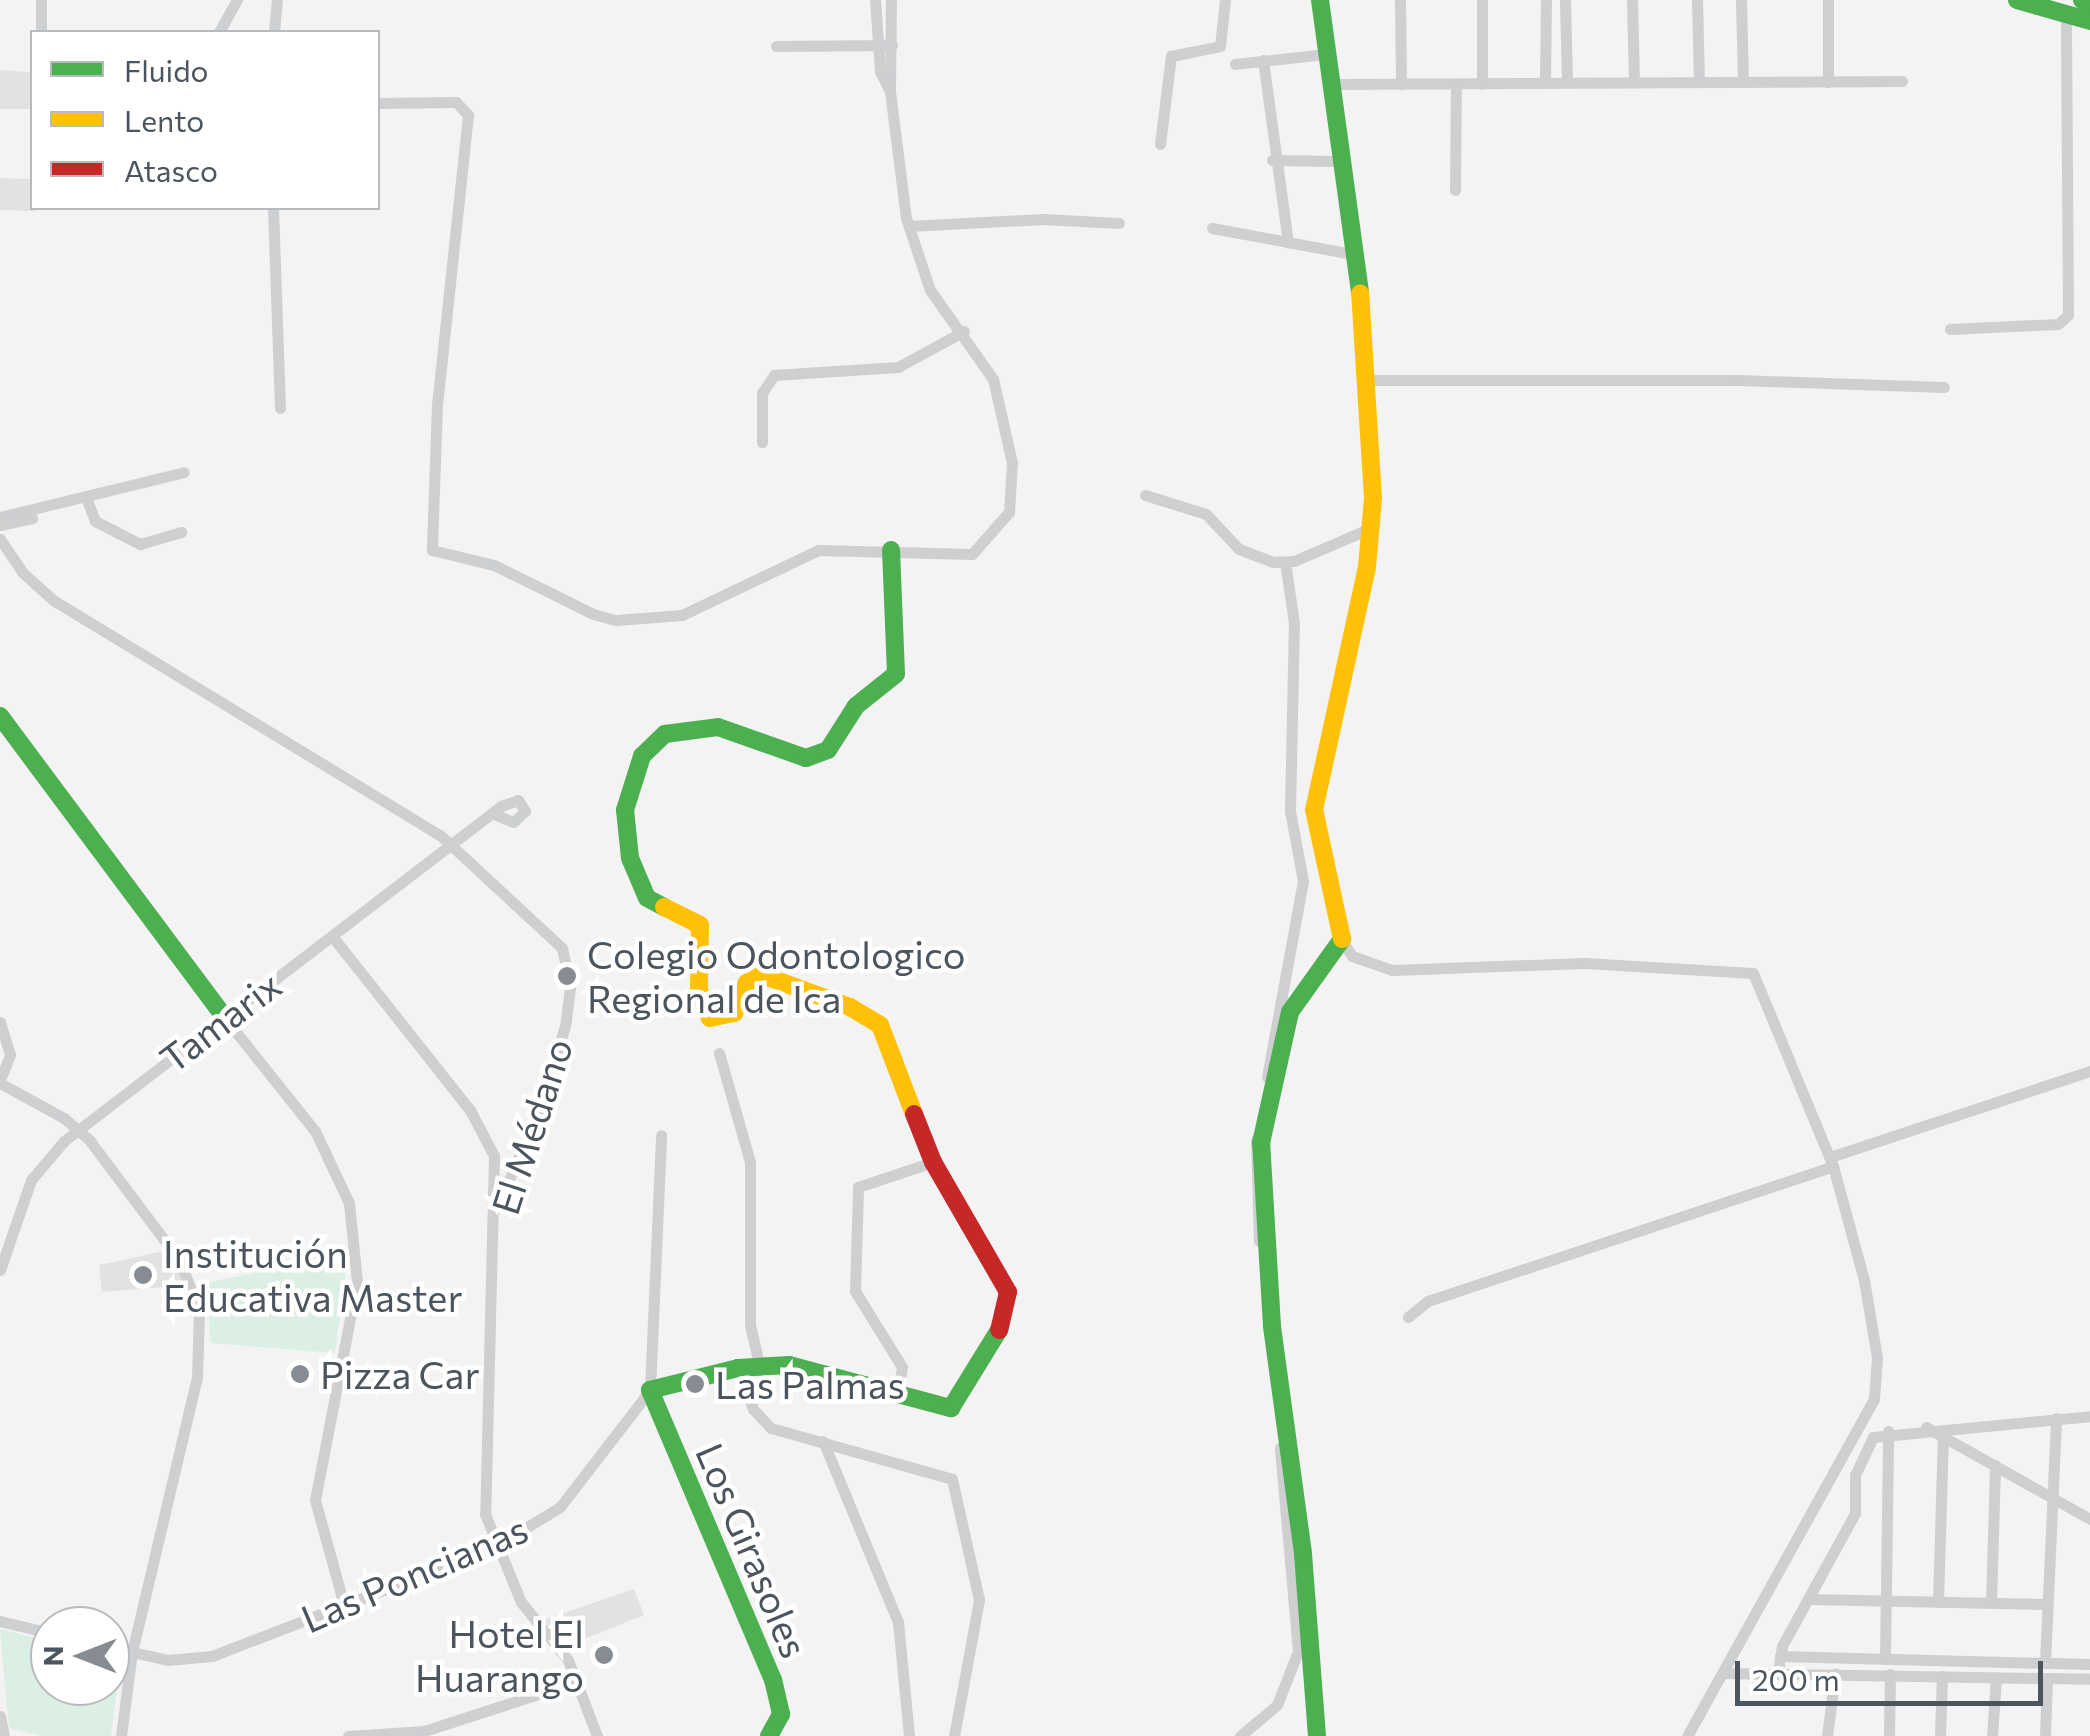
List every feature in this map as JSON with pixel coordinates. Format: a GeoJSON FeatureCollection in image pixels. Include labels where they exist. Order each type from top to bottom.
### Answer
{"type":"FeatureCollection","features":[{"type":"Feature","properties":{"kind":"street"},"geometry":{"type":"LineString","coordinates":[[40,30],[41,0]]}},
{"type":"Feature","properties":{"kind":"street"},"geometry":{"type":"LineString","coordinates":[[220,30],[237,0]]}},
{"type":"Feature","properties":{"kind":"street"},"geometry":{"type":"LineString","coordinates":[[274,30],[277,0]]}},
{"type":"Feature","properties":{"kind":"street"},"geometry":{"type":"LineString","coordinates":[[380,104],[456,102],[468,115],[437,404],[432,550],[494,565],[593,614],[663,617],[704,608],[818,550],[972,554],[1008,512],[1014,480],[1005,422],[988,368],[930,290],[909,226],[890,91],[878,45],[875,0]]}},
{"type":"Feature","properties":{"kind":"street"},"geometry":{"type":"LineString","coordinates":[[890,91],[891,0]]}},
{"type":"Feature","properties":{"kind":"street"},"geometry":{"type":"LineString","coordinates":[[1160,144],[1171,56],[1220,46],[1225,0]]}},
{"type":"Feature","properties":{"kind":"street"},"geometry":{"type":"LineString","coordinates":[[1320,0],[1337,161],[1357,255],[1371,528],[1314,810],[1342,941],[1352,956],[1392,970],[1584,963],[1753,974],[1831,1162],[1864,1280],[1877,1358],[1874,1400],[1687,1736]]}},
{"type":"Feature","properties":{"kind":"street"},"geometry":{"type":"LineString","coordinates":[[1400,0],[1401,84]]}},
{"type":"Feature","properties":{"kind":"street"},"geometry":{"type":"LineString","coordinates":[[1482,0],[1482,84]]}},
{"type":"Feature","properties":{"kind":"street"},"geometry":{"type":"LineString","coordinates":[[1545,81],[1546,0]]}},
{"type":"Feature","properties":{"kind":"street"},"geometry":{"type":"LineString","coordinates":[[1565,0],[1567,80]]}},
{"type":"Feature","properties":{"kind":"street"},"geometry":{"type":"LineString","coordinates":[[1632,0],[1634,82]]}},
{"type":"Feature","properties":{"kind":"street"},"geometry":{"type":"LineString","coordinates":[[1697,0],[1698,80]]}},
{"type":"Feature","properties":{"kind":"street"},"geometry":{"type":"LineString","coordinates":[[1742,0],[1743,82]]}},
{"type":"Feature","properties":{"kind":"street"},"geometry":{"type":"LineString","coordinates":[[1828,0],[1828,82]]}},
{"type":"Feature","properties":{"kind":"street"},"geometry":{"type":"LineString","coordinates":[[2018,0],[2090,21]]}},
{"type":"Feature","properties":{"kind":"street"},"geometry":{"type":"LineString","coordinates":[[2082,0],[2090,3]]}},
{"type":"Feature","properties":{"kind":"street"},"geometry":{"type":"LineString","coordinates":[[1950,329],[2058,324],[2068,314],[2066,16]]}},
{"type":"Feature","properties":{"kind":"street"},"geometry":{"type":"LineString","coordinates":[[776,46],[892,46]]}},
{"type":"Feature","properties":{"kind":"street"},"geometry":{"type":"LineString","coordinates":[[1235,64],[1326,54]]}},
{"type":"Feature","properties":{"kind":"street"},"geometry":{"type":"LineString","coordinates":[[1263,60],[1272,160],[1288,242]]}},
{"type":"Feature","properties":{"kind":"street"},"geometry":{"type":"LineString","coordinates":[[1329,84],[1902,81]]}},
{"type":"Feature","properties":{"kind":"street"},"geometry":{"type":"LineString","coordinates":[[1456,84],[1456,190]]}},
{"type":"Feature","properties":{"kind":"street"},"geometry":{"type":"LineString","coordinates":[[1272,160],[1337,161]]}},
{"type":"Feature","properties":{"kind":"street"},"geometry":{"type":"LineString","coordinates":[[273,210],[280,408]]}},
{"type":"Feature","properties":{"kind":"street"},"geometry":{"type":"LineString","coordinates":[[909,226],[1043,219],[1120,223]]}},
{"type":"Feature","properties":{"kind":"street"},"geometry":{"type":"LineString","coordinates":[[1212,228],[1357,255]]}},
{"type":"Feature","properties":{"kind":"street"},"geometry":{"type":"LineString","coordinates":[[762,442],[762,393],[774,376],[898,367],[964,331]]}},
{"type":"Feature","properties":{"kind":"street"},"geometry":{"type":"LineString","coordinates":[[1362,380],[1740,380],[1944,388]]}},
{"type":"Feature","properties":{"kind":"street"},"geometry":{"type":"LineString","coordinates":[[0,516],[87,500],[184,472]]}},
{"type":"Feature","properties":{"kind":"street"},"geometry":{"type":"LineString","coordinates":[[1146,495],[1206,514],[1254,559],[1285,562],[1371,528]]}},
{"type":"Feature","properties":{"kind":"street"},"geometry":{"type":"LineString","coordinates":[[0,525],[81,507],[87,500]]}},
{"type":"Feature","properties":{"kind":"street"},"geometry":{"type":"LineString","coordinates":[[87,500],[95,521],[140,544],[181,532]]}},
{"type":"Feature","properties":{"kind":"street","name":"El Médano"},"geometry":{"type":"LineString","coordinates":[[0,540],[22,572],[53,600],[453,844],[551,933],[569,972],[566,1022],[542,1104],[497,1207],[484,1500],[494,1547],[528,1614],[562,1650],[596,1736]]}},
{"type":"Feature","properties":{"kind":"street"},"geometry":{"type":"LineString","coordinates":[[661,1135],[650,1390],[759,1364],[789,1364],[938,1407],[961,1402],[1007,1306],[1000,1275],[932,1162],[874,1018],[762,974],[747,982],[734,1013],[710,1018],[699,990],[700,925],[647,898],[624,825],[642,756],[665,734],[718,726],[806,758],[828,750],[856,706],[896,674],[891,550]]}},
{"type":"Feature","properties":{"kind":"street"},"geometry":{"type":"LineString","coordinates":[[1240,1736],[1278,1705],[1298,1651],[1252,1161],[1303,881],[1290,811],[1294,623],[1285,562]]}},
{"type":"Feature","properties":{"kind":"street"},"geometry":{"type":"LineString","coordinates":[[0,716],[224,1017],[315,1131],[349,1203],[357,1282],[315,1500],[343,1602]]}},
{"type":"Feature","properties":{"kind":"street","name":"Tamarix"},"geometry":{"type":"LineString","coordinates":[[0,1270],[31,1180],[79,1129],[492,813]]}},
{"type":"Feature","properties":{"kind":"street"},"geometry":{"type":"LineString","coordinates":[[332,936],[481,1127],[498,1175],[497,1207]]}},
{"type":"Feature","properties":{"kind":"street"},"geometry":{"type":"LineString","coordinates":[[1317,1736],[1303,1553],[1270,1311],[1261,1143],[1290,1012],[1342,941]]}},
{"type":"Feature","properties":{"kind":"street"},"geometry":{"type":"LineString","coordinates":[[0,1022],[10,1056],[0,1082],[79,1129],[180,1261],[200,1328],[196,1377],[132,1652],[120,1736]]}},
{"type":"Feature","properties":{"kind":"street"},"geometry":{"type":"LineString","coordinates":[[720,1053],[750,1162],[750,1325],[759,1364]]}},
{"type":"Feature","properties":{"kind":"street"},"geometry":{"type":"LineString","coordinates":[[1408,1317],[1428,1300],[2090,1071]]}},
{"type":"Feature","properties":{"kind":"street"},"geometry":{"type":"LineString","coordinates":[[897,1396],[902,1367],[856,1290],[858,1187],[932,1162]]}},
{"type":"Feature","properties":{"kind":"street"},"geometry":{"type":"LineString","coordinates":[[738,1368],[763,1423],[952,1479],[979,1600],[954,1736]]}},
{"type":"Feature","properties":{"kind":"street","name":"Las Poncianas"},"geometry":{"type":"LineString","coordinates":[[132,1652],[168,1660],[212,1656],[343,1602],[494,1547],[572,1495],[650,1390]]}},
{"type":"Feature","properties":{"kind":"street","name":"Los Girasoles"},"geometry":{"type":"LineString","coordinates":[[650,1390],[773,1680],[780,1714],[769,1736]]}},
{"type":"Feature","properties":{"kind":"street"},"geometry":{"type":"LineString","coordinates":[[1778,1671],[1780,1656],[1855,1512],[1855,1475],[1866,1446],[1888,1431],[2090,1416]]}},
{"type":"Feature","properties":{"kind":"street"},"geometry":{"type":"LineString","coordinates":[[2044,1663],[2056,1418]]}},
{"type":"Feature","properties":{"kind":"street"},"geometry":{"type":"LineString","coordinates":[[1926,1427],[2090,1519]]}},
{"type":"Feature","properties":{"kind":"street"},"geometry":{"type":"LineString","coordinates":[[1884,1659],[1888,1431]]}},
{"type":"Feature","properties":{"kind":"street"},"geometry":{"type":"LineString","coordinates":[[1938,1602],[1943,1436]]}},
{"type":"Feature","properties":{"kind":"street"},"geometry":{"type":"LineString","coordinates":[[823,1441],[898,1622],[909,1736]]}},
{"type":"Feature","properties":{"kind":"street"},"geometry":{"type":"LineString","coordinates":[[1990,1603],[1995,1465]]}},
{"type":"Feature","properties":{"kind":"street"},"geometry":{"type":"LineString","coordinates":[[1809,1600],[2046,1604]]}},
{"type":"Feature","properties":{"kind":"street"},"geometry":{"type":"LineString","coordinates":[[0,1621],[30,1628]]}},
{"type":"Feature","properties":{"kind":"street"},"geometry":{"type":"LineString","coordinates":[[1780,1656],[2090,1664]]}},
{"type":"Feature","properties":{"kind":"street"},"geometry":{"type":"LineString","coordinates":[[1723,1673],[1778,1671],[2090,1680]]}},
{"type":"Feature","properties":{"kind":"street"},"geometry":{"type":"LineString","coordinates":[[1827,1736],[1835,1674]]}},
{"type":"Feature","properties":{"kind":"street"},"geometry":{"type":"LineString","coordinates":[[1890,1674],[1890,1736]]}},
{"type":"Feature","properties":{"kind":"street"},"geometry":{"type":"LineString","coordinates":[[1940,1736],[1942,1676]]}},
{"type":"Feature","properties":{"kind":"street"},"geometry":{"type":"LineString","coordinates":[[1992,1736],[1996,1677]]}},
{"type":"Feature","properties":{"kind":"street"},"geometry":{"type":"LineString","coordinates":[[2045,1736],[2047,1679]]}},
{"type":"Feature","properties":{"kind":"street"},"geometry":{"type":"LineString","coordinates":[[348,1736],[424,1732],[576,1682]]}},
{"type":"Feature","properties":{"kind":"street"},"geometry":{"type":"LineString","coordinates":[[0,1716],[4,1736]]}},
{"type":"Feature","properties":{"kind":"shaded area"},"geometry":{"type":"Polygon","coordinates":[[[0,70],[30,72],[30,109],[0,109],[0,70]]]}},
{"type":"Feature","properties":{"kind":"shaded area"},"geometry":{"type":"Polygon","coordinates":[[[0,178],[30,179],[30,210],[36,211],[0,210],[0,178]]]}},
{"type":"Feature","properties":{"kind":"shaded area","name":"Institución Educativa Master"},"geometry":{"type":"Polygon","coordinates":[[[170,1250],[189,1285],[102,1292],[99,1265],[170,1250]]]}},
{"type":"Feature","properties":{"kind":"shaded area"},"geometry":{"type":"Polygon","coordinates":[[[634,1589],[644,1615],[567,1646],[543,1620],[634,1589]]]}},
{"type":"Feature","properties":{"kind":"green space"},"geometry":{"type":"Polygon","coordinates":[[[348,1254],[335,1353],[211,1343],[205,1283],[348,1254]]]}},
{"type":"Feature","properties":{"kind":"green space"},"geometry":{"type":"Polygon","coordinates":[[[0,1629],[30,1637],[30,1706],[115,1706],[111,1736],[41,1736],[9,1728],[0,1629]]]}},
{"type":"Feature","properties":{"kind":"traffic: fast"},"geometry":{"type":"LineString","coordinates":[[1320,0],[1360,293]]}},
{"type":"Feature","properties":{"kind":"traffic: fast"},"geometry":{"type":"LineString","coordinates":[[2017,0],[2090,21]]}},
{"type":"Feature","properties":{"kind":"traffic: fast"},"geometry":{"type":"LineString","coordinates":[[2082,0],[2090,3]]}},
{"type":"Feature","properties":{"kind":"traffic: fast"},"geometry":{"type":"LineString","coordinates":[[664,907],[647,898],[630,858],[625,810],[642,756],[665,734],[718,727],[806,758],[828,750],[856,706],[896,674],[891,550]]}},
{"type":"Feature","properties":{"kind":"traffic: fast"},"geometry":{"type":"LineString","coordinates":[[0,716],[224,1017]]}},
{"type":"Feature","properties":{"kind":"traffic: fast"},"geometry":{"type":"LineString","coordinates":[[1317,1736],[1303,1553],[1272,1326],[1261,1143],[1290,1012],[1342,939]]}},
{"type":"Feature","properties":{"kind":"traffic: fast"},"geometry":{"type":"LineString","coordinates":[[769,1736],[781,1714],[773,1680],[650,1390],[738,1368],[789,1365],[951,1408],[999,1330]]}},
{"type":"Feature","properties":{"kind":"traffic: slow"},"geometry":{"type":"LineString","coordinates":[[1342,939],[1314,810],[1367,567],[1373,498],[1360,293]]}},
{"type":"Feature","properties":{"kind":"traffic: slow"},"geometry":{"type":"LineString","coordinates":[[664,907],[700,925],[699,990],[710,1018],[734,1013],[747,983],[762,975],[850,1007],[880,1025],[914,1114]]}},
{"type":"Feature","properties":{"kind":"traffic: jam"},"geometry":{"type":"LineString","coordinates":[[914,1114],[933,1162],[1008,1292],[999,1330]]}},
{"type":"Feature","properties":{"kind":"place","name":"Colegio Odontologico Regional de Ica"},"geometry":{"type":"Point","coordinates":[567,976]}},
{"type":"Feature","properties":{"kind":"place","name":"Institución Educativa Master"},"geometry":{"type":"Point","coordinates":[143,1275]}},
{"type":"Feature","properties":{"kind":"place","name":"Pizza Car"},"geometry":{"type":"Point","coordinates":[300,1374]}},
{"type":"Feature","properties":{"kind":"place","name":"Las Palmas"},"geometry":{"type":"Point","coordinates":[695,1384]}},
{"type":"Feature","properties":{"kind":"place","name":"Hotel El Huarango"},"geometry":{"type":"Point","coordinates":[604,1655]}}]}
